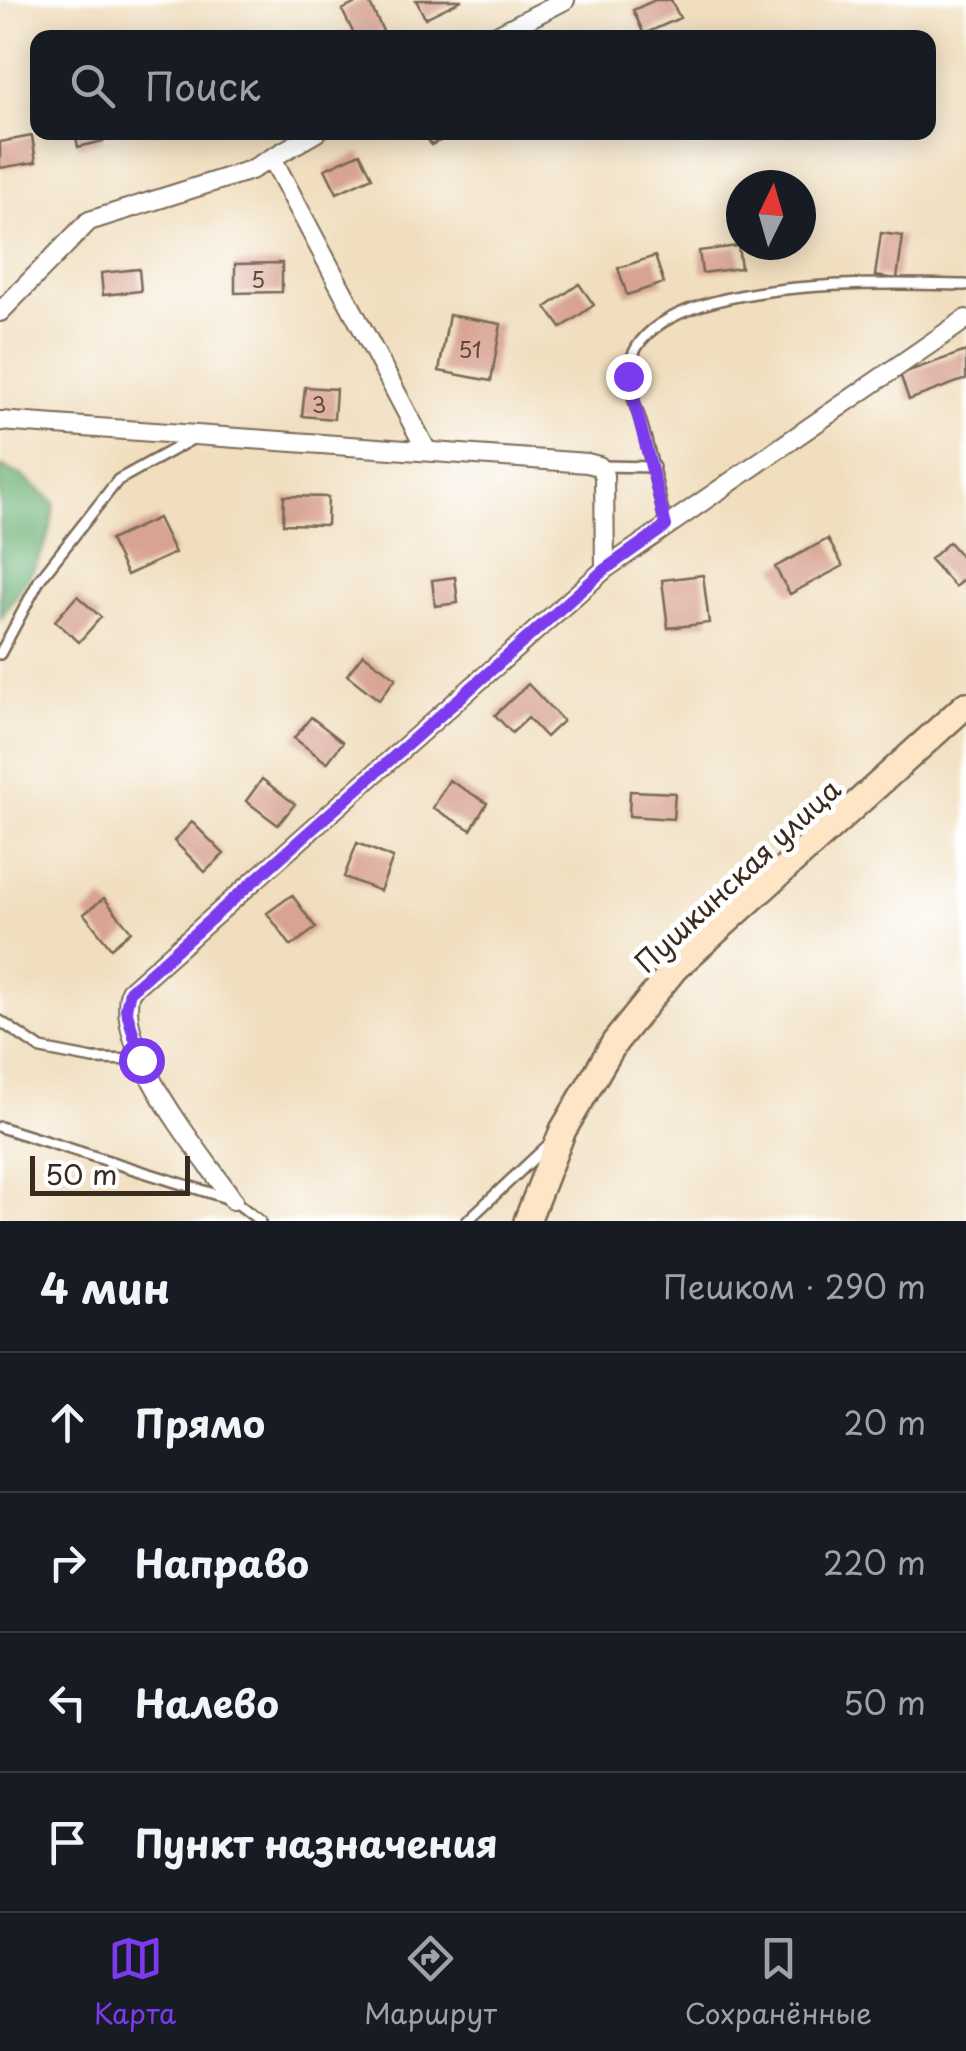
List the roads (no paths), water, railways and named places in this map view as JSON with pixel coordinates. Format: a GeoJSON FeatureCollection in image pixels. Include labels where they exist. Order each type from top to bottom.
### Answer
{"type":"FeatureCollection","features":[{"type":"Feature","properties":{"kind":"main road","name":"Пушкинская улица"},"geometry":{"type":"LineString","coordinates":[[528,1221],[563,1130],[615,1042],[674,968],[966,705]]}},
{"type":"Feature","properties":{"kind":"street"},"geometry":{"type":"LineString","coordinates":[[507,30],[565,0]]}},
{"type":"Feature","properties":{"kind":"street"},"geometry":{"type":"LineString","coordinates":[[0,312],[89,221],[251,170],[304,140]]}},
{"type":"Feature","properties":{"kind":"street"},"geometry":{"type":"LineString","coordinates":[[272,158],[427,451]]}},
{"type":"Feature","properties":{"kind":"street"},"geometry":{"type":"LineString","coordinates":[[233,1200],[141,1060],[127,1021],[130,991],[604,570],[966,319]]}},
{"type":"Feature","properties":{"kind":"street"},"geometry":{"type":"LineString","coordinates":[[0,421],[599,466],[604,475],[604,570]]}},
{"type":"Feature","properties":{"kind":"lane"},"geometry":{"type":"LineString","coordinates":[[666,526],[628,376],[638,346],[655,325],[730,298],[816,284],[966,285]]}},
{"type":"Feature","properties":{"kind":"lane"},"geometry":{"type":"LineString","coordinates":[[0,654],[40,579],[118,480],[200,435]]}},
{"type":"Feature","properties":{"kind":"lane"},"geometry":{"type":"LineString","coordinates":[[599,466],[654,468]]}},
{"type":"Feature","properties":{"kind":"lane"},"geometry":{"type":"LineString","coordinates":[[0,1021],[41,1050],[93,1059],[141,1060]]}},
{"type":"Feature","properties":{"kind":"lane"},"geometry":{"type":"LineString","coordinates":[[0,1127],[233,1200],[260,1221]]}},
{"type":"Feature","properties":{"kind":"lane"},"geometry":{"type":"LineString","coordinates":[[467,1221],[563,1130]]}}]}
